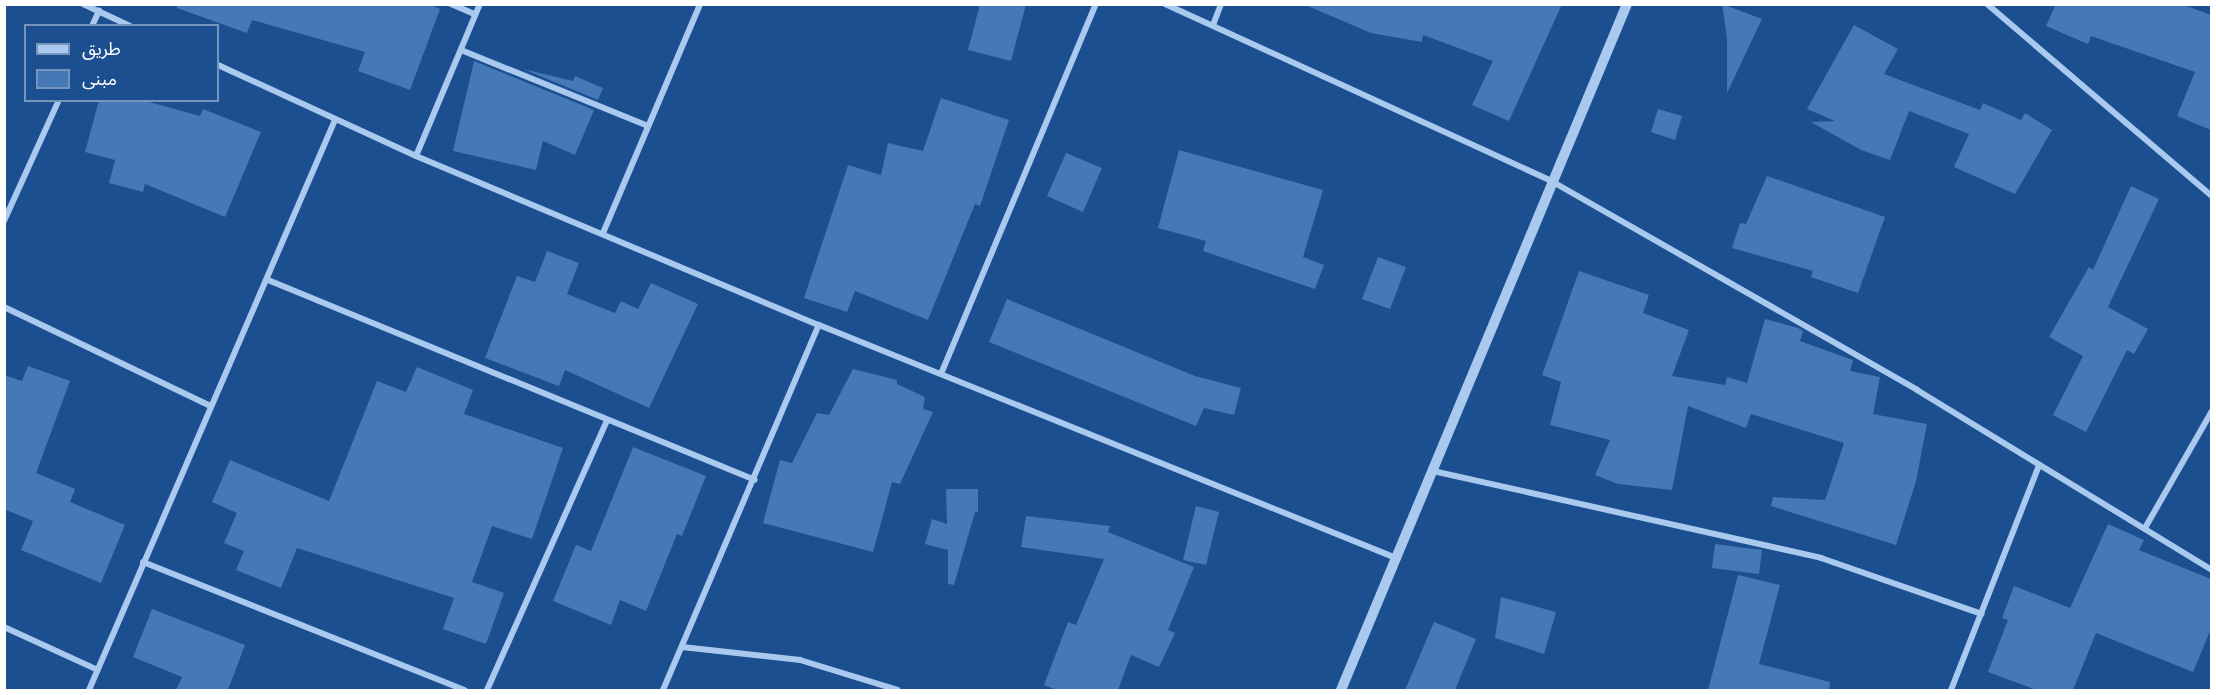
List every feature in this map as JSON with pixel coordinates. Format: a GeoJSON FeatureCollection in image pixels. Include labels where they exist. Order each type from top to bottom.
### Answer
{"type":"FeatureCollection","features":[{"type":"Feature","properties":{"kind":"street"},"geometry":{"type":"LineString","coordinates":[[83,4],[126,24]]}},
{"type":"Feature","properties":{"kind":"street"},"geometry":{"type":"LineString","coordinates":[[451,4],[476,14]]}},
{"type":"Feature","properties":{"kind":"street"},"geometry":{"type":"LineString","coordinates":[[416,156],[480,4]]}},
{"type":"Feature","properties":{"kind":"street"},"geometry":{"type":"LineString","coordinates":[[603,233],[700,4]]}},
{"type":"Feature","properties":{"kind":"street"},"geometry":{"type":"LineString","coordinates":[[941,374],[1096,4]]}},
{"type":"Feature","properties":{"kind":"street"},"geometry":{"type":"LineString","coordinates":[[1165,4],[1553,182],[2039,465],[2211,570]]}},
{"type":"Feature","properties":{"kind":"street"},"geometry":{"type":"LineString","coordinates":[[1213,26],[1221,4]]}},
{"type":"Feature","properties":{"kind":"street"},"geometry":{"type":"LineString","coordinates":[[1341,690],[1627,4]]}},
{"type":"Feature","properties":{"kind":"street"},"geometry":{"type":"LineString","coordinates":[[1987,4],[2211,196]]}},
{"type":"Feature","properties":{"kind":"street"},"geometry":{"type":"LineString","coordinates":[[93,24],[99,11]]}},
{"type":"Feature","properties":{"kind":"street"},"geometry":{"type":"LineString","coordinates":[[461,50],[648,126]]}},
{"type":"Feature","properties":{"kind":"street"},"geometry":{"type":"LineString","coordinates":[[219,65],[416,156],[819,325],[1396,558]]}},
{"type":"Feature","properties":{"kind":"street"},"geometry":{"type":"LineString","coordinates":[[4,221],[57,102]]}},
{"type":"Feature","properties":{"kind":"street"},"geometry":{"type":"LineString","coordinates":[[89,690],[211,406],[268,280],[335,120]]}},
{"type":"Feature","properties":{"kind":"street"},"geometry":{"type":"LineString","coordinates":[[268,280],[755,480]]}},
{"type":"Feature","properties":{"kind":"street"},"geometry":{"type":"LineString","coordinates":[[4,307],[211,406]]}},
{"type":"Feature","properties":{"kind":"street"},"geometry":{"type":"LineString","coordinates":[[663,690],[755,480],[819,325]]}},
{"type":"Feature","properties":{"kind":"street"},"geometry":{"type":"LineString","coordinates":[[2145,528],[2211,411]]}},
{"type":"Feature","properties":{"kind":"street"},"geometry":{"type":"LineString","coordinates":[[487,690],[607,421]]}},
{"type":"Feature","properties":{"kind":"street"},"geometry":{"type":"LineString","coordinates":[[1951,690],[2039,465]]}},
{"type":"Feature","properties":{"kind":"street"},"geometry":{"type":"LineString","coordinates":[[1433,471],[1821,558],[1982,614]]}},
{"type":"Feature","properties":{"kind":"street"},"geometry":{"type":"LineString","coordinates":[[143,562],[464,690]]}},
{"type":"Feature","properties":{"kind":"street"},"geometry":{"type":"LineString","coordinates":[[4,627],[98,670]]}},
{"type":"Feature","properties":{"kind":"street"},"geometry":{"type":"LineString","coordinates":[[682,647],[800,660],[898,690]]}},
{"type":"Feature","properties":{"kind":"building"},"geometry":{"type":"Polygon","coordinates":[[[177,4],[427,4],[440,9],[410,90],[358,71],[365,52],[252,20],[247,33],[177,8],[177,4]]]}},
{"type":"Feature","properties":{"kind":"building"},"geometry":{"type":"Polygon","coordinates":[[[980,4],[1026,4],[1011,61],[968,50],[980,4]]]}},
{"type":"Feature","properties":{"kind":"building"},"geometry":{"type":"Polygon","coordinates":[[[1303,4],[1562,4],[1509,121],[1472,105],[1493,61],[1423,35],[1422,42],[1371,33],[1303,4]]]}},
{"type":"Feature","properties":{"kind":"building"},"geometry":{"type":"Polygon","coordinates":[[[1722,4],[1762,19],[1727,93],[1727,38],[1722,4]]]}},
{"type":"Feature","properties":{"kind":"building"},"geometry":{"type":"Polygon","coordinates":[[[2056,4],[2181,4],[2211,15],[2211,130],[2177,116],[2195,72],[2091,36],[2088,44],[2046,26],[2056,4]]]}},
{"type":"Feature","properties":{"kind":"building"},"geometry":{"type":"Polygon","coordinates":[[[1854,25],[1898,49],[1884,74],[1980,110],[1983,103],[2021,120],[2025,113],[2052,130],[2015,194],[1954,167],[1969,134],[1909,111],[1890,160],[1861,150],[1811,122],[1835,121],[1807,109],[1854,25]]]}},
{"type":"Feature","properties":{"kind":"building"},"geometry":{"type":"Polygon","coordinates":[[[474,61],[594,110],[575,155],[543,141],[536,170],[453,151],[474,61]]]}},
{"type":"Feature","properties":{"kind":"building"},"geometry":{"type":"Polygon","coordinates":[[[523,69],[573,81],[575,76],[603,88],[598,100],[523,69]]]}},
{"type":"Feature","properties":{"kind":"building"},"geometry":{"type":"Polygon","coordinates":[[[941,98],[1009,120],[980,206],[975,204],[928,320],[855,291],[847,312],[804,298],[848,165],[881,175],[888,143],[923,151],[941,98]]]}},
{"type":"Feature","properties":{"kind":"building"},"geometry":{"type":"Polygon","coordinates":[[[98,102],[149,102],[200,116],[203,109],[261,132],[225,217],[145,184],[143,192],[109,183],[115,160],[85,152],[98,102]]]}},
{"type":"Feature","properties":{"kind":"building"},"geometry":{"type":"Polygon","coordinates":[[[1658,109],[1682,116],[1675,140],[1651,132],[1658,109]]]}},
{"type":"Feature","properties":{"kind":"building"},"geometry":{"type":"Polygon","coordinates":[[[1179,150],[1323,190],[1303,257],[1324,265],[1315,289],[1203,251],[1206,241],[1158,228],[1179,150]]]}},
{"type":"Feature","properties":{"kind":"building"},"geometry":{"type":"Polygon","coordinates":[[[1066,153],[1102,168],[1083,212],[1047,196],[1066,153]]]}},
{"type":"Feature","properties":{"kind":"building"},"geometry":{"type":"Polygon","coordinates":[[[1767,176],[1885,217],[1858,293],[1811,277],[1813,271],[1732,248],[1740,223],[1746,224],[1767,176]]]}},
{"type":"Feature","properties":{"kind":"building"},"geometry":{"type":"Polygon","coordinates":[[[2131,186],[2159,199],[2108,307],[2148,329],[2134,354],[2127,350],[2086,432],[2053,415],[2083,356],[2049,337],[2089,267],[2093,270],[2131,186]]]}},
{"type":"Feature","properties":{"kind":"building"},"geometry":{"type":"Polygon","coordinates":[[[547,251],[579,263],[567,294],[615,313],[621,301],[638,309],[651,283],[698,304],[649,408],[565,370],[559,386],[485,358],[517,276],[535,282],[547,251]]]}},
{"type":"Feature","properties":{"kind":"building"},"geometry":{"type":"Polygon","coordinates":[[[1378,257],[1406,267],[1390,309],[1362,299],[1378,257]]]}},
{"type":"Feature","properties":{"kind":"building"},"geometry":{"type":"Polygon","coordinates":[[[1579,271],[1649,295],[1643,313],[1689,330],[1672,376],[1725,385],[1727,377],[1747,383],[1765,319],[1798,328],[1803,331],[1800,341],[1853,360],[1850,371],[1880,377],[1873,414],[1927,424],[1916,481],[1896,545],[1771,506],[1773,497],[1825,500],[1844,443],[1751,414],[1746,428],[1688,406],[1672,490],[1618,484],[1595,475],[1610,440],[1550,425],[1561,382],[1542,375],[1579,271]]]}},
{"type":"Feature","properties":{"kind":"building"},"geometry":{"type":"Polygon","coordinates":[[[1007,299],[1195,376],[1241,388],[1234,415],[1204,408],[1196,426],[989,342],[1007,299]]]}},
{"type":"Feature","properties":{"kind":"building"},"geometry":{"type":"Polygon","coordinates":[[[28,366],[70,381],[36,473],[75,489],[70,502],[125,525],[101,583],[21,550],[33,521],[4,509],[4,375],[22,381],[28,366]]]}},
{"type":"Feature","properties":{"kind":"building"},"geometry":{"type":"Polygon","coordinates":[[[417,367],[473,390],[464,414],[563,448],[532,539],[492,526],[472,582],[504,593],[486,644],[443,629],[454,598],[297,548],[281,588],[236,570],[244,551],[224,543],[237,513],[212,502],[230,460],[329,501],[377,381],[406,392],[417,367]]]}},
{"type":"Feature","properties":{"kind":"building"},"geometry":{"type":"Polygon","coordinates":[[[853,369],[897,380],[897,384],[925,397],[923,409],[933,412],[900,484],[892,482],[873,552],[763,523],[780,460],[792,463],[817,413],[829,415],[853,369]]]}},
{"type":"Feature","properties":{"kind":"building"},"geometry":{"type":"Polygon","coordinates":[[[633,447],[706,476],[682,536],[677,534],[646,611],[620,600],[611,625],[553,601],[576,545],[591,551],[633,447]]]}},
{"type":"Feature","properties":{"kind":"building"},"geometry":{"type":"Polygon","coordinates":[[[946,489],[978,489],[978,512],[975,512],[954,585],[948,584],[948,550],[925,544],[932,519],[947,524],[946,489]]]}},
{"type":"Feature","properties":{"kind":"building"},"geometry":{"type":"Polygon","coordinates":[[[1196,506],[1219,512],[1206,565],[1183,560],[1196,506]]]}},
{"type":"Feature","properties":{"kind":"building"},"geometry":{"type":"Polygon","coordinates":[[[1026,516],[1110,526],[1108,532],[1194,567],[1168,630],[1175,633],[1159,667],[1131,655],[1118,690],[1057,690],[1044,685],[1068,622],[1076,625],[1104,559],[1021,547],[1026,516]]]}},
{"type":"Feature","properties":{"kind":"building"},"geometry":{"type":"Polygon","coordinates":[[[2108,524],[2144,540],[2139,550],[2211,579],[2211,629],[2193,672],[2096,633],[2073,690],[2037,690],[1988,672],[2008,620],[2002,618],[2014,586],[2070,608],[2108,524]]]}},
{"type":"Feature","properties":{"kind":"building"},"geometry":{"type":"Polygon","coordinates":[[[1715,544],[1762,550],[1759,574],[1712,568],[1715,544]]]}},
{"type":"Feature","properties":{"kind":"building"},"geometry":{"type":"Polygon","coordinates":[[[1738,575],[1780,585],[1759,664],[1830,682],[1829,690],[1708,690],[1738,575]]]}},
{"type":"Feature","properties":{"kind":"building"},"geometry":{"type":"Polygon","coordinates":[[[1501,597],[1556,612],[1544,654],[1495,638],[1501,597]]]}},
{"type":"Feature","properties":{"kind":"building"},"geometry":{"type":"Polygon","coordinates":[[[152,609],[245,645],[228,690],[176,690],[182,677],[133,657],[152,609]]]}},
{"type":"Feature","properties":{"kind":"building"},"geometry":{"type":"Polygon","coordinates":[[[1434,622],[1476,639],[1455,690],[1405,690],[1434,622]]]}}]}
